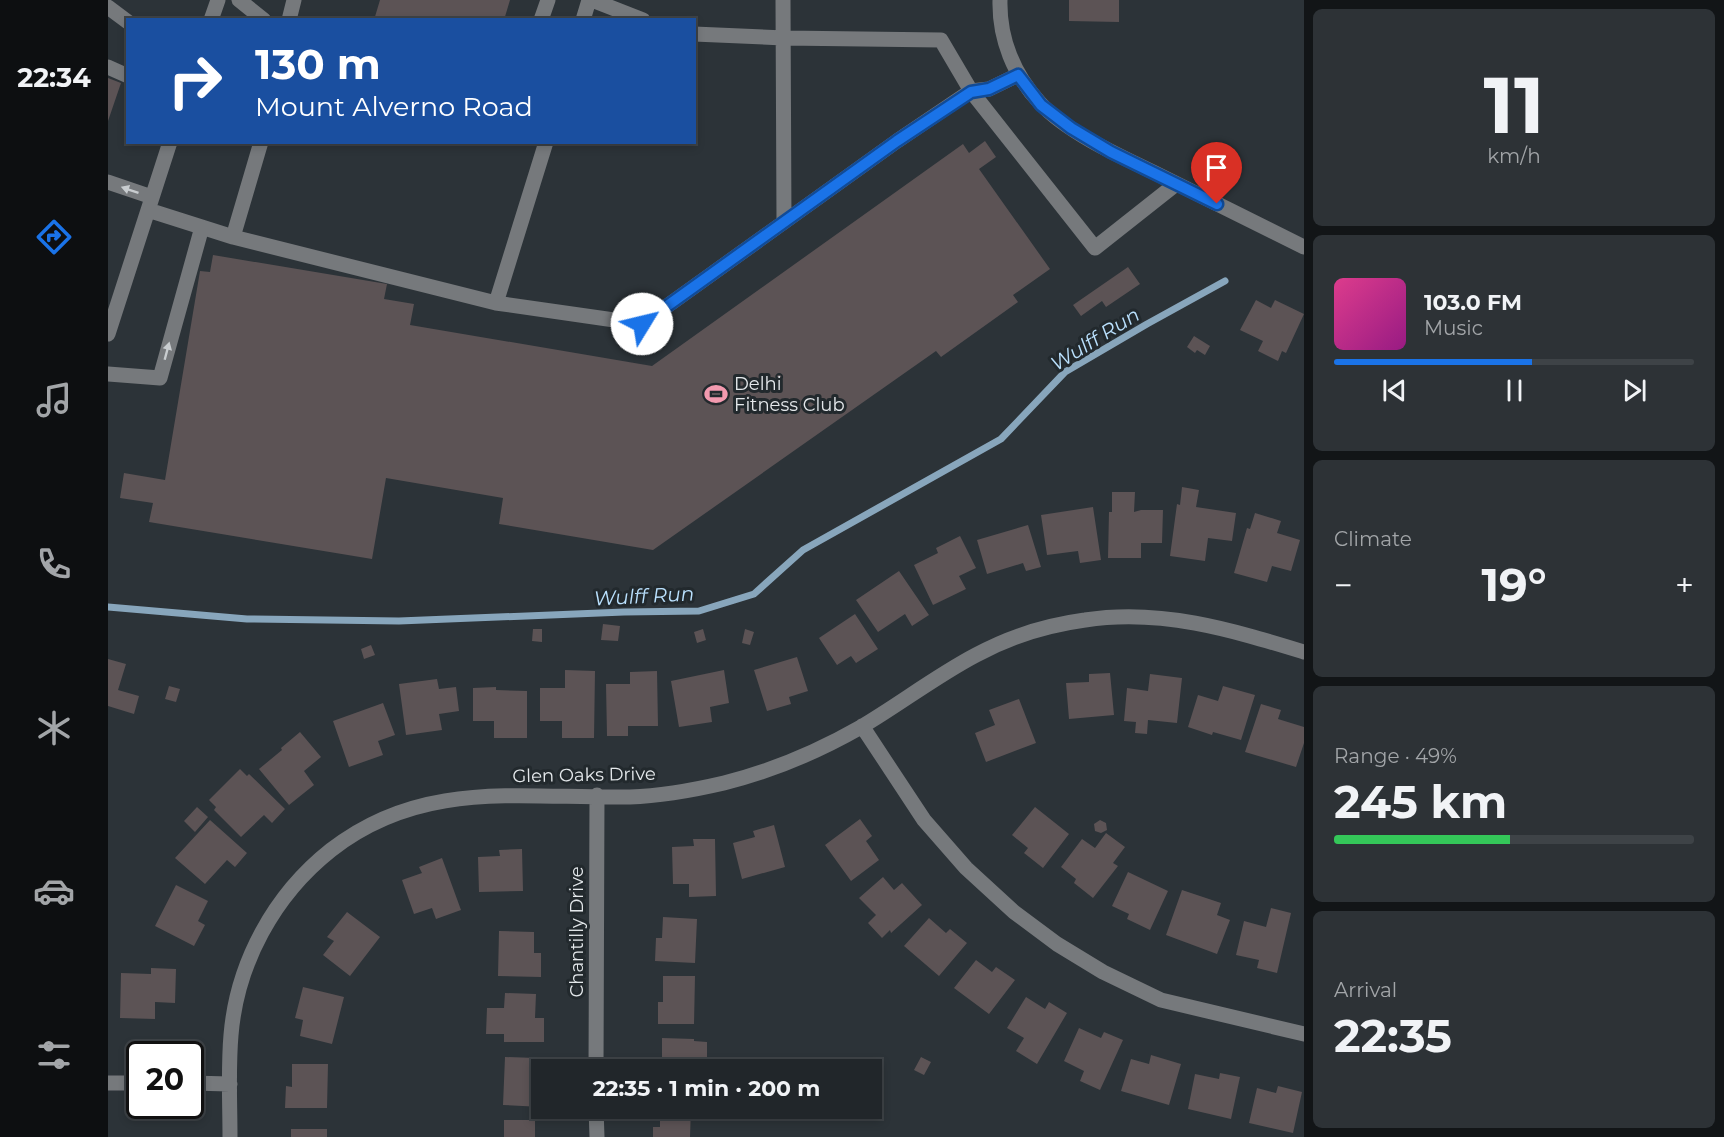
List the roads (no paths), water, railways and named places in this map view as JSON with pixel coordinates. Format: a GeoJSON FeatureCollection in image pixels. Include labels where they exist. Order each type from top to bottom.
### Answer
{"type":"FeatureCollection","features":[{"type":"Feature","properties":{"kind":"street"},"geometry":{"type":"LineString","coordinates":[[213,18],[218,0]]}},
{"type":"Feature","properties":{"kind":"street"},"geometry":{"type":"LineString","coordinates":[[239,0],[247,9],[261,18]]}},
{"type":"Feature","properties":{"kind":"street"},"geometry":{"type":"LineString","coordinates":[[290,18],[294,0]]}},
{"type":"Feature","properties":{"kind":"street"},"geometry":{"type":"LineString","coordinates":[[543,18],[548,0]]}},
{"type":"Feature","properties":{"kind":"street"},"geometry":{"type":"LineString","coordinates":[[585,18],[591,0],[638,18]]}},
{"type":"Feature","properties":{"kind":"street"},"geometry":{"type":"LineString","coordinates":[[783,0],[784,222]]}},
{"type":"Feature","properties":{"kind":"street"},"geometry":{"type":"LineString","coordinates":[[1000,0],[1001,25],[1009,58],[1018,75],[1041,105],[1071,128],[1111,152],[1304,247]]}},
{"type":"Feature","properties":{"kind":"street"},"geometry":{"type":"LineString","coordinates":[[108,7],[126,20]]}},
{"type":"Feature","properties":{"kind":"street"},"geometry":{"type":"LineString","coordinates":[[696,34],[941,40],[971,92],[1095,248],[1176,184]]}},
{"type":"Feature","properties":{"kind":"street"},"geometry":{"type":"LineString","coordinates":[[108,67],[126,75]]}},
{"type":"Feature","properties":{"kind":"street"},"geometry":{"type":"LineString","coordinates":[[108,182],[202,227],[233,237],[496,303],[642,324],[897,141],[971,92],[989,89],[1018,75]]}},
{"type":"Feature","properties":{"kind":"street"},"geometry":{"type":"LineString","coordinates":[[108,334],[169,144]]}},
{"type":"Feature","properties":{"kind":"street"},"geometry":{"type":"LineString","coordinates":[[233,237],[260,144]]}},
{"type":"Feature","properties":{"kind":"street"},"geometry":{"type":"LineString","coordinates":[[496,303],[545,144]]}},
{"type":"Feature","properties":{"kind":"street"},"geometry":{"type":"LineString","coordinates":[[108,374],[160,378],[202,227]]}},
{"type":"Feature","properties":{"kind":"street","name":"Glen Oaks Drive"},"geometry":{"type":"LineString","coordinates":[[230,1137],[231,1034],[238,992],[261,932],[299,879],[330,850],[357,832],[396,813],[437,801],[480,795],[631,796],[673,792],[726,782],[780,765],[826,745],[862,726],[975,655],[1044,628],[1086,619],[1130,616],[1176,619],[1221,627],[1304,652]]}},
{"type":"Feature","properties":{"kind":"street"},"geometry":{"type":"LineString","coordinates":[[862,726],[924,820],[966,868],[1014,912],[1057,944],[1103,972],[1161,1000],[1304,1034]]}},
{"type":"Feature","properties":{"kind":"street","name":"Chantilly Drive"},"geometry":{"type":"LineString","coordinates":[[596,1059],[597,795]]}},
{"type":"Feature","properties":{"kind":"street"},"geometry":{"type":"LineString","coordinates":[[108,1083],[126,1083]]}},
{"type":"Feature","properties":{"kind":"street"},"geometry":{"type":"LineString","coordinates":[[204,1083],[230,1084]]}},
{"type":"Feature","properties":{"kind":"street"},"geometry":{"type":"LineString","coordinates":[[596,1119],[597,1137]]}},
{"type":"Feature","properties":{"kind":"waterway","name":"Wulff Run"},"geometry":{"type":"LineString","coordinates":[[108,607],[247,619],[399,621],[699,611],[754,594],[803,550],[1001,439],[1065,372],[1225,281]]}},
{"type":"Feature","properties":{"kind":"place","name":"Delhi Fitness Club"},"geometry":{"type":"Point","coordinates":[716,394]}}]}
